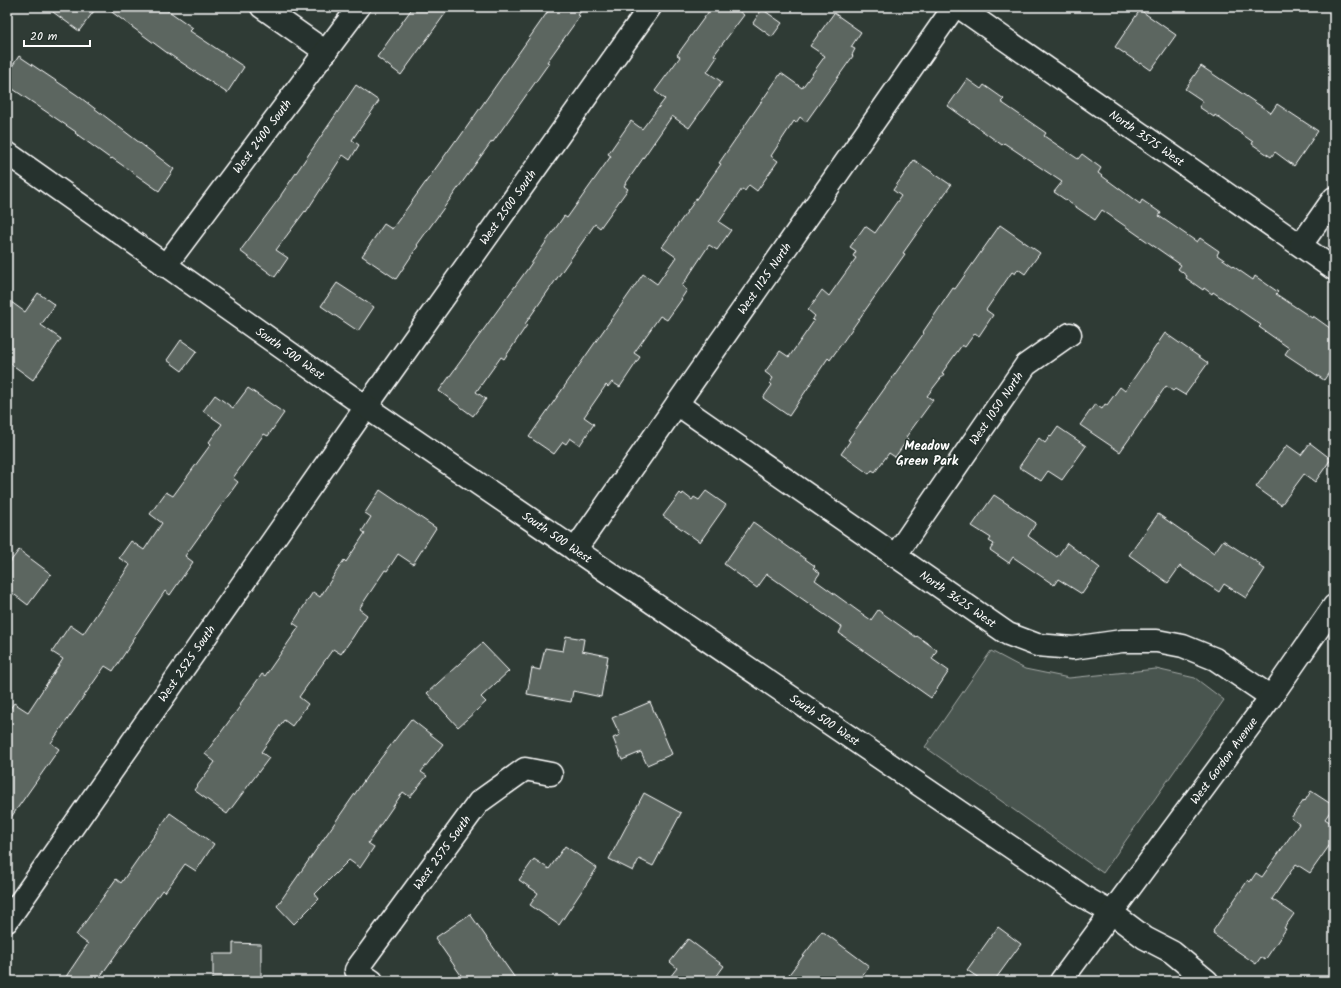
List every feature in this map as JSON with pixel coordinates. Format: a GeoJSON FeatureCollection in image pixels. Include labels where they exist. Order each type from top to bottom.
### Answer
{"type":"FeatureCollection","features":[{"type":"Feature","properties":{"kind":"street"},"geometry":{"type":"LineString","coordinates":[[262,7],[326,52]]}},
{"type":"Feature","properties":{"kind":"street","name":"West 2400 South"},"geometry":{"type":"LineString","coordinates":[[166,266],[359,7]]}},
{"type":"Feature","properties":{"kind":"street","name":"West 2500 South"},"geometry":{"type":"LineString","coordinates":[[366,407],[650,7]]}},
{"type":"Feature","properties":{"kind":"street","name":"West 1125 North"},"geometry":{"type":"LineString","coordinates":[[575,550],[954,7]]}},
{"type":"Feature","properties":{"kind":"street","name":"North 3575 West"},"geometry":{"type":"LineString","coordinates":[[959,7],[1334,269]]}},
{"type":"Feature","properties":{"kind":"street","name":"South 500 West"},"geometry":{"type":"LineString","coordinates":[[7,153],[366,407],[1084,897],[1112,913],[1145,938],[1172,952],[1207,981]]}},
{"type":"Feature","properties":{"kind":"street"},"geometry":{"type":"LineString","coordinates":[[1301,245],[1334,198]]}},
{"type":"Feature","properties":{"kind":"street","name":"West 1050 North"},"geometry":{"type":"LineString","coordinates":[[895,556],[1026,365],[1070,334]]}},
{"type":"Feature","properties":{"kind":"street","name":"North 3625 West"},"geometry":{"type":"LineString","coordinates":[[677,404],[1008,634],[1037,644],[1073,648],[1122,641],[1158,640],[1183,646],[1215,659],[1271,696]]}},
{"type":"Feature","properties":{"kind":"street","name":"West 2525 South"},"geometry":{"type":"LineString","coordinates":[[7,921],[366,407]]}},
{"type":"Feature","properties":{"kind":"street","name":"West Gordon Avenue"},"geometry":{"type":"LineString","coordinates":[[1061,981],[1271,696],[1334,606]]}},
{"type":"Feature","properties":{"kind":"street","name":"West 2575 South"},"geometry":{"type":"LineString","coordinates":[[364,975],[479,802],[525,769],[551,774]]}},
{"type":"Feature","properties":{"kind":"shaded area"},"geometry":{"type":"Polygon","coordinates":[[[991,651],[1025,669],[1069,678],[1156,669],[1195,678],[1224,700],[1103,873],[925,747],[991,651]]]}},
{"type":"Feature","properties":{"kind":"building"},"geometry":{"type":"Polygon","coordinates":[[[46,7],[97,7],[79,31],[46,7]]]}},
{"type":"Feature","properties":{"kind":"building"},"geometry":{"type":"Polygon","coordinates":[[[105,7],[163,7],[193,28],[190,31],[244,67],[227,93],[166,52],[105,7]]]}},
{"type":"Feature","properties":{"kind":"building"},"geometry":{"type":"Polygon","coordinates":[[[413,7],[450,7],[401,75],[377,57],[413,7]]]}},
{"type":"Feature","properties":{"kind":"building"},"geometry":{"type":"Polygon","coordinates":[[[551,7],[584,7],[578,15],[580,16],[547,62],[549,63],[417,245],[418,246],[396,279],[362,256],[384,224],[392,229],[456,140],[457,141],[551,7]]]}},
{"type":"Feature","properties":{"kind":"building"},"geometry":{"type":"Polygon","coordinates":[[[712,7],[733,7],[744,15],[714,55],[717,57],[707,72],[722,82],[689,128],[672,116],[624,186],[628,189],[600,228],[595,224],[525,324],[527,325],[504,359],[501,357],[476,392],[486,399],[473,416],[439,391],[564,216],[567,218],[611,156],[608,154],[631,121],[642,129],[665,99],[655,91],[680,57],[677,55],[712,7]]]}},
{"type":"Feature","properties":{"kind":"building"},"geometry":{"type":"Polygon","coordinates":[[[762,9],[782,23],[772,37],[753,23],[762,9]]]}},
{"type":"Feature","properties":{"kind":"building"},"geometry":{"type":"Polygon","coordinates":[[[1140,10],[1176,35],[1151,70],[1115,47],[1140,10]]]}},
{"type":"Feature","properties":{"kind":"building"},"geometry":{"type":"Polygon","coordinates":[[[834,13],[861,32],[851,47],[855,49],[852,55],[853,56],[806,122],[800,117],[796,123],[794,121],[771,156],[778,161],[757,191],[749,185],[745,191],[742,189],[719,222],[731,230],[717,250],[709,245],[682,286],[687,290],[682,299],[667,320],[660,316],[634,353],[640,357],[620,387],[612,382],[608,387],[606,385],[584,417],[594,424],[580,445],[570,438],[566,444],[563,442],[554,454],[529,437],[643,274],[657,284],[676,257],[662,247],[721,164],[719,163],[781,73],[802,88],[825,56],[810,46],[834,13]]]}},
{"type":"Feature","properties":{"kind":"building"},"geometry":{"type":"Polygon","coordinates":[[[19,56],[77,95],[174,169],[159,191],[112,158],[111,159],[75,133],[76,132],[7,85],[7,74],[19,56]]]}},
{"type":"Feature","properties":{"kind":"building"},"geometry":{"type":"Polygon","coordinates":[[[1201,66],[1271,113],[1277,104],[1318,131],[1294,166],[1275,152],[1271,157],[1215,115],[1214,117],[1199,107],[1203,101],[1185,89],[1201,66]]]}},
{"type":"Feature","properties":{"kind":"building"},"geometry":{"type":"Polygon","coordinates":[[[967,79],[981,89],[984,85],[1004,99],[1001,102],[1046,133],[1044,136],[1078,159],[1082,154],[1101,168],[1098,173],[1140,204],[1142,200],[1161,213],[1159,216],[1197,242],[1200,238],[1219,251],[1217,255],[1253,280],[1255,276],[1278,292],[1276,294],[1312,318],[1313,316],[1334,331],[1334,365],[1324,380],[1285,354],[1289,348],[1259,327],[1261,325],[1213,292],[1212,294],[1204,288],[1203,290],[1186,278],[1187,276],[1178,269],[1181,265],[1102,210],[1095,220],[1054,192],[1062,182],[1004,143],[1002,145],[948,106],[967,79]]]}},
{"type":"Feature","properties":{"kind":"building"},"geometry":{"type":"Polygon","coordinates":[[[356,85],[379,101],[352,140],[359,145],[350,160],[343,155],[306,212],[305,211],[276,250],[288,258],[275,277],[240,251],[281,196],[356,85]]]}},
{"type":"Feature","properties":{"kind":"building"},"geometry":{"type":"Polygon","coordinates":[[[914,160],[951,185],[903,253],[905,254],[830,360],[828,358],[789,416],[763,398],[772,385],[770,383],[773,378],[765,372],[780,351],[789,357],[814,321],[812,320],[815,316],[808,310],[822,290],[829,296],[856,258],[853,256],[856,251],[850,247],[865,226],[875,233],[901,196],[893,190],[914,160]]]}},
{"type":"Feature","properties":{"kind":"building"},"geometry":{"type":"Polygon","coordinates":[[[1000,225],[1040,253],[1025,274],[1018,269],[1015,274],[1012,272],[986,310],[993,315],[979,336],[975,333],[965,347],[962,345],[942,373],[944,374],[927,396],[933,400],[906,437],[908,439],[895,457],[889,453],[875,472],[872,470],[869,474],[841,454],[850,441],[848,440],[924,333],[923,332],[953,288],[955,289],[1000,225]]]}},
{"type":"Feature","properties":{"kind":"building"},"geometry":{"type":"Polygon","coordinates":[[[337,283],[374,307],[358,331],[321,306],[337,283]]]}},
{"type":"Feature","properties":{"kind":"building"},"geometry":{"type":"Polygon","coordinates":[[[38,293],[55,305],[41,325],[61,339],[33,380],[7,361],[7,299],[25,312],[38,293]]]}},
{"type":"Feature","properties":{"kind":"building"},"geometry":{"type":"Polygon","coordinates":[[[1165,333],[1208,363],[1185,395],[1175,389],[1173,391],[1166,386],[1120,452],[1080,425],[1095,404],[1102,409],[1105,404],[1107,405],[1120,387],[1125,391],[1165,333]]]}},
{"type":"Feature","properties":{"kind":"building"},"geometry":{"type":"Polygon","coordinates":[[[181,340],[197,351],[182,371],[167,360],[181,340]]]}},
{"type":"Feature","properties":{"kind":"building"},"geometry":{"type":"Polygon","coordinates":[[[248,388],[284,413],[268,436],[264,434],[233,478],[238,482],[185,556],[193,562],[170,595],[165,591],[113,671],[105,666],[51,743],[59,749],[7,823],[7,713],[14,703],[28,712],[63,659],[52,652],[70,625],[83,634],[130,565],[119,558],[131,541],[144,550],[162,523],[150,514],[166,492],[173,496],[211,444],[209,442],[222,424],[203,411],[215,395],[233,408],[248,388]]]}},
{"type":"Feature","properties":{"kind":"building"},"geometry":{"type":"Polygon","coordinates":[[[1058,427],[1086,446],[1062,480],[1048,471],[1041,481],[1019,467],[1039,438],[1045,443],[1058,427]]]}},
{"type":"Feature","properties":{"kind":"building"},"geometry":{"type":"Polygon","coordinates":[[[1310,443],[1331,459],[1315,482],[1304,474],[1281,505],[1256,487],[1287,445],[1301,455],[1310,443]]]}},
{"type":"Feature","properties":{"kind":"building"},"geometry":{"type":"Polygon","coordinates":[[[380,490],[436,528],[413,564],[398,554],[387,571],[385,570],[359,609],[367,615],[353,637],[341,654],[333,649],[299,697],[308,704],[292,726],[284,720],[261,752],[269,758],[227,814],[194,790],[215,762],[205,754],[262,674],[265,676],[299,627],[293,623],[313,592],[320,597],[344,560],[346,562],[365,533],[362,531],[371,517],[365,513],[380,490]]]}},
{"type":"Feature","properties":{"kind":"building"},"geometry":{"type":"Polygon","coordinates":[[[706,491],[726,505],[700,542],[663,516],[680,493],[682,495],[683,493],[692,500],[694,497],[699,500],[706,491]]]}},
{"type":"Feature","properties":{"kind":"building"},"geometry":{"type":"Polygon","coordinates":[[[994,495],[1036,523],[1028,536],[1057,557],[1067,543],[1100,568],[1082,594],[1058,579],[1054,585],[1013,557],[1009,563],[990,550],[994,544],[989,541],[991,538],[972,526],[994,495]]]}},
{"type":"Feature","properties":{"kind":"building"},"geometry":{"type":"Polygon","coordinates":[[[1158,514],[1214,553],[1223,540],[1260,564],[1259,566],[1265,569],[1246,598],[1224,584],[1219,592],[1180,566],[1168,583],[1129,555],[1158,514]]]}},
{"type":"Feature","properties":{"kind":"building"},"geometry":{"type":"Polygon","coordinates":[[[753,522],[815,566],[813,568],[820,573],[815,580],[858,611],[871,620],[878,610],[937,650],[932,659],[949,671],[931,698],[839,633],[842,627],[767,574],[757,588],[724,564],[753,522]]]}},
{"type":"Feature","properties":{"kind":"building"},"geometry":{"type":"Polygon","coordinates":[[[19,550],[51,574],[28,605],[7,589],[7,566],[19,550]]]}},
{"type":"Feature","properties":{"kind":"building"},"geometry":{"type":"Polygon","coordinates":[[[566,636],[584,639],[582,651],[608,656],[601,697],[573,691],[571,702],[527,694],[532,668],[540,670],[545,648],[563,651],[566,636]]]}},
{"type":"Feature","properties":{"kind":"building"},"geometry":{"type":"Polygon","coordinates":[[[482,643],[509,671],[481,697],[486,702],[458,727],[427,693],[482,643]]]}},
{"type":"Feature","properties":{"kind":"building"},"geometry":{"type":"Polygon","coordinates":[[[650,702],[672,754],[647,765],[641,752],[622,760],[613,738],[620,735],[612,718],[650,702]]]}},
{"type":"Feature","properties":{"kind":"building"},"geometry":{"type":"Polygon","coordinates":[[[411,719],[443,744],[421,772],[427,776],[410,797],[403,792],[368,843],[374,847],[360,868],[349,860],[315,894],[319,899],[294,924],[277,906],[370,772],[411,719]]]}},
{"type":"Feature","properties":{"kind":"building"},"geometry":{"type":"Polygon","coordinates":[[[1311,791],[1334,806],[1325,819],[1334,825],[1334,839],[1310,873],[1296,864],[1272,899],[1294,914],[1284,928],[1286,929],[1265,960],[1261,957],[1256,964],[1213,934],[1213,931],[1248,880],[1250,882],[1256,873],[1262,877],[1299,824],[1291,818],[1311,791]]]}},
{"type":"Feature","properties":{"kind":"building"},"geometry":{"type":"Polygon","coordinates":[[[644,793],[681,813],[653,866],[639,859],[633,871],[609,859],[644,793]]]}},
{"type":"Feature","properties":{"kind":"building"},"geometry":{"type":"Polygon","coordinates":[[[170,813],[214,844],[196,871],[185,864],[165,892],[162,890],[97,981],[63,981],[88,944],[76,935],[116,879],[121,883],[170,813]]]}},
{"type":"Feature","properties":{"kind":"building"},"geometry":{"type":"Polygon","coordinates":[[[565,846],[597,868],[559,925],[530,905],[538,893],[519,880],[534,859],[549,869],[565,846]]]}},
{"type":"Feature","properties":{"kind":"building"},"geometry":{"type":"Polygon","coordinates":[[[470,914],[517,981],[465,981],[435,938],[470,914]]]}},
{"type":"Feature","properties":{"kind":"building"},"geometry":{"type":"Polygon","coordinates":[[[998,927],[1021,944],[994,981],[983,981],[967,970],[998,927]]]}},
{"type":"Feature","properties":{"kind":"building"},"geometry":{"type":"Polygon","coordinates":[[[822,931],[869,966],[858,981],[784,981],[822,931]]]}},
{"type":"Feature","properties":{"kind":"building"},"geometry":{"type":"Polygon","coordinates":[[[688,939],[724,966],[713,981],[667,981],[677,968],[670,962],[688,939]]]}},
{"type":"Feature","properties":{"kind":"building"},"geometry":{"type":"Polygon","coordinates":[[[233,943],[261,944],[261,981],[213,981],[213,954],[233,954],[233,943]]]}},
{"type":"Feature","properties":{"kind":"district","name":"Meadow Green Park"},"geometry":{"type":"Point","coordinates":[927,454]}}]}
